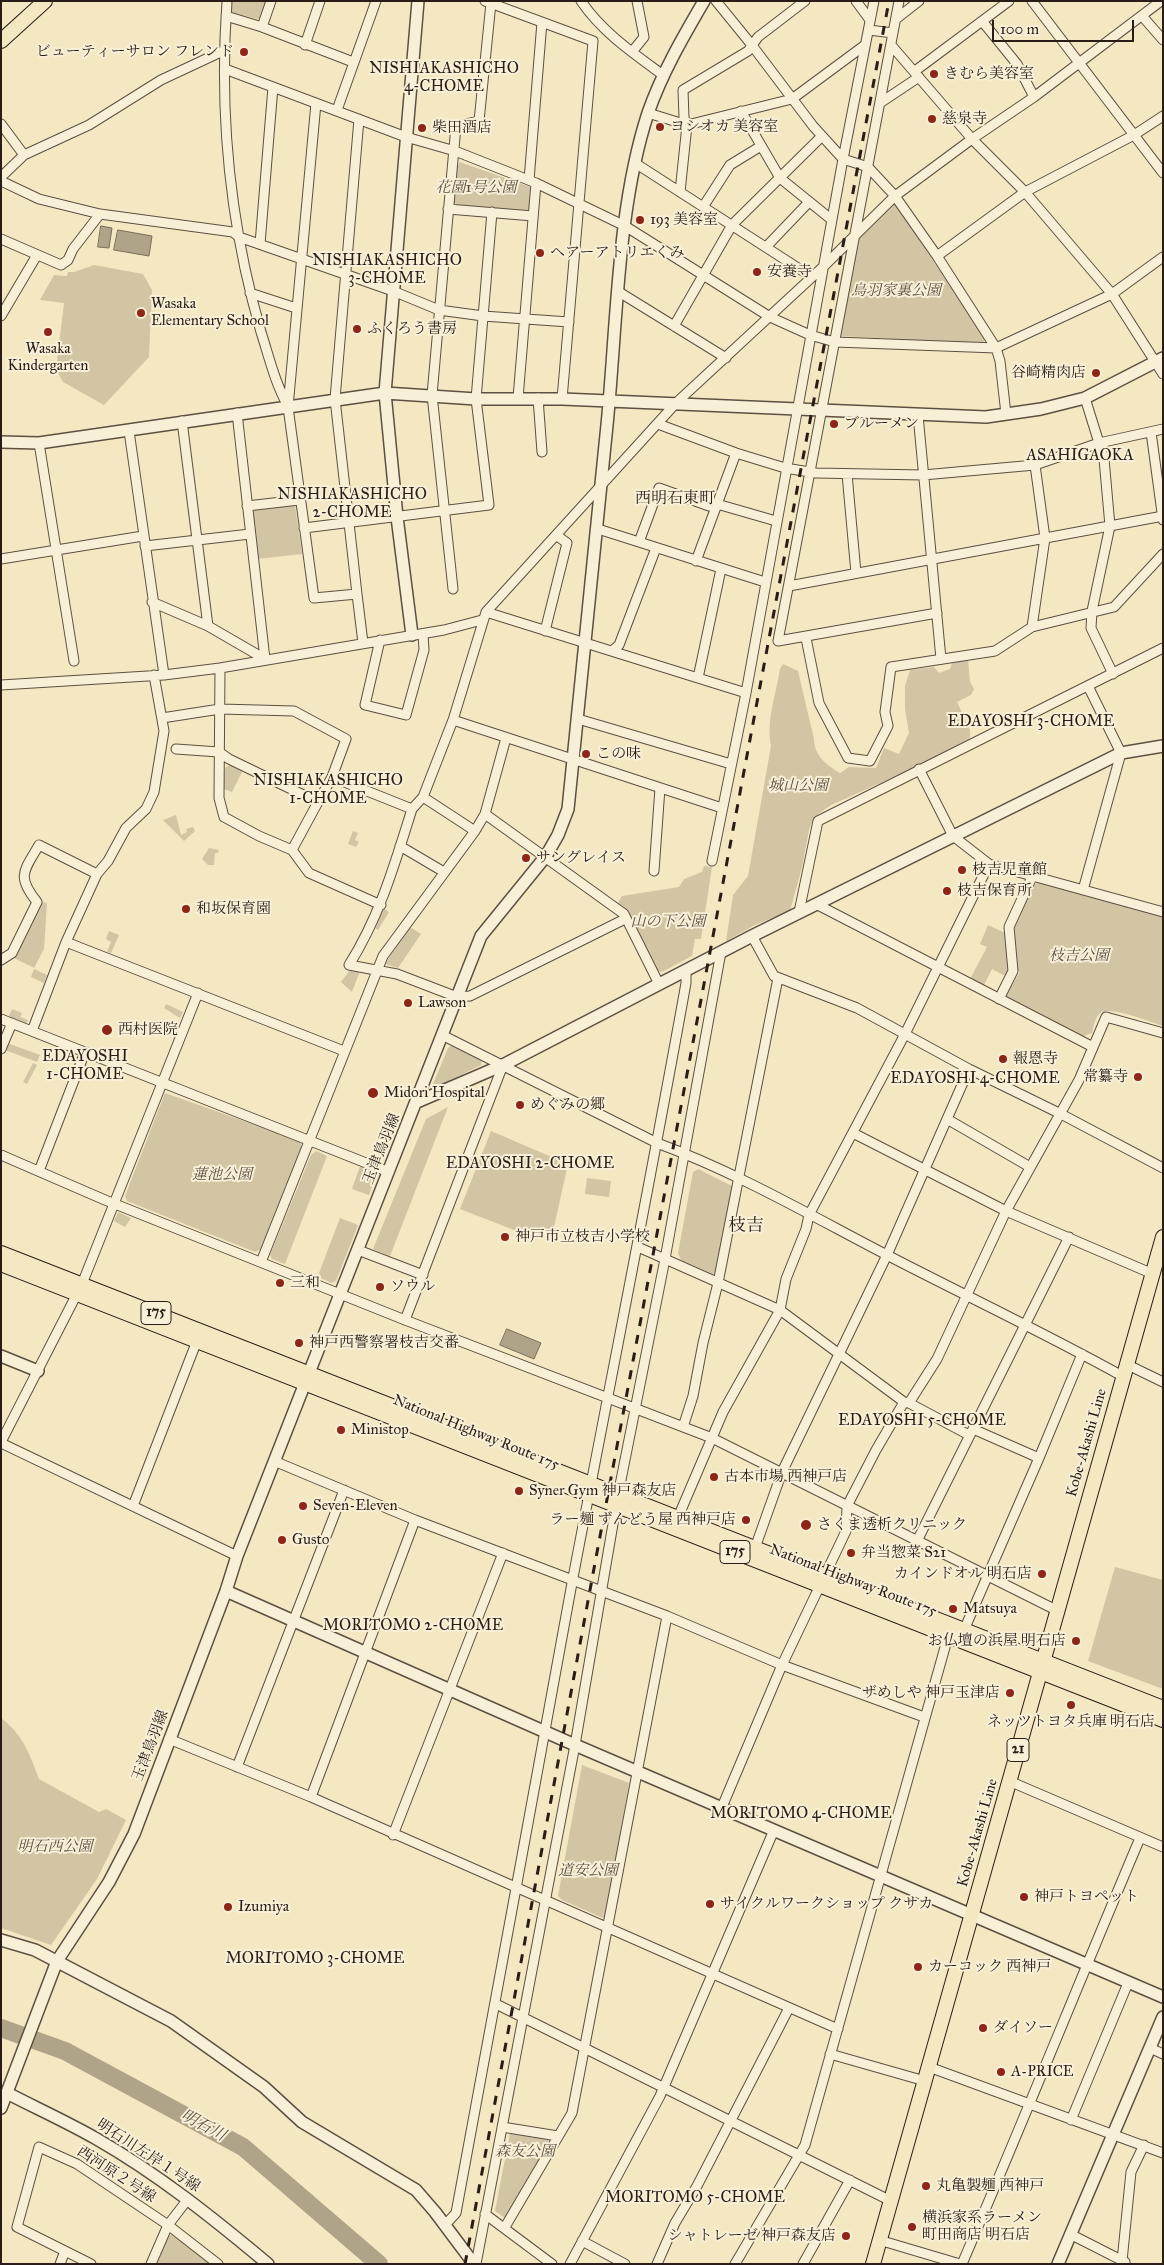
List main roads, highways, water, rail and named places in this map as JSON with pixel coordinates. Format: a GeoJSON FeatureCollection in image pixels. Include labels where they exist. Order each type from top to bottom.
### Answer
{"type":"FeatureCollection","features":[{"type":"Feature","properties":{"kind":"main road"},"geometry":{"type":"LineString","coordinates":[[1,42],[45,1]]}},
{"type":"Feature","properties":{"kind":"main road","name":"Kobe-Akashi Line"},"geometry":{"type":"LineString","coordinates":[[872,2264],[1163,1237]]}},
{"type":"Feature","properties":{"kind":"main road","name":"National Highway Route 175"},"geometry":{"type":"LineString","coordinates":[[1,1253],[80,1289],[590,1490],[955,1630],[1163,1720]]}},
{"type":"Feature","properties":{"kind":"main road","name":"National Highway Route 175"},"geometry":{"type":"LineString","coordinates":[[1,1264],[80,1289]]}},
{"type":"Feature","properties":{"kind":"main road","name":"National Highway Route 175"},"geometry":{"type":"LineString","coordinates":[[676,1523],[755,1548],[822,1580]]}},
{"type":"Feature","properties":{"kind":"main road","name":"National Highway Route 175"},"geometry":{"type":"LineString","coordinates":[[1040,1666],[1163,1708]]}},
{"type":"Feature","properties":{"kind":"waterway","name":"明石川"},"geometry":{"type":"LineString","coordinates":[[1,2028],[65,2051],[243,2147],[379,2264]]}},
{"type":"Feature","properties":{"kind":"railway"},"geometry":{"type":"LineString","coordinates":[[465,2264],[889,1]]}},
{"type":"Feature","properties":{"kind":"place","name":"ビューティーサロン フレンド"},"geometry":{"type":"Point","coordinates":[244,52]}},
{"type":"Feature","properties":{"kind":"place","name":"きむら美容室"},"geometry":{"type":"Point","coordinates":[934,74]}},
{"type":"Feature","properties":{"kind":"place","name":"慈泉寺"},"geometry":{"type":"Point","coordinates":[932,119]}},
{"type":"Feature","properties":{"kind":"place","name":"ヨシオカ 美容室"},"geometry":{"type":"Point","coordinates":[660,127]}},
{"type":"Feature","properties":{"kind":"place","name":"柴田酒店"},"geometry":{"type":"Point","coordinates":[422,128]}},
{"type":"Feature","properties":{"kind":"place","name":"193 美容室"},"geometry":{"type":"Point","coordinates":[640,220]}},
{"type":"Feature","properties":{"kind":"place","name":"ヘアーアトリエくみ"},"geometry":{"type":"Point","coordinates":[540,253]}},
{"type":"Feature","properties":{"kind":"place","name":"安養寺"},"geometry":{"type":"Point","coordinates":[757,272]}},
{"type":"Feature","properties":{"kind":"place","name":"Wasaka Elementary School"},"geometry":{"type":"Point","coordinates":[141,313]}},
{"type":"Feature","properties":{"kind":"place","name":"ふくろう書房"},"geometry":{"type":"Point","coordinates":[357,329]}},
{"type":"Feature","properties":{"kind":"place","name":"Wasaka Kindergarten"},"geometry":{"type":"Point","coordinates":[48,332]}},
{"type":"Feature","properties":{"kind":"place","name":"谷崎精肉店"},"geometry":{"type":"Point","coordinates":[1096,373]}},
{"type":"Feature","properties":{"kind":"place","name":"ブルーメン"},"geometry":{"type":"Point","coordinates":[834,424]}},
{"type":"Feature","properties":{"kind":"place","name":"この味"},"geometry":{"type":"Point","coordinates":[586,754]}},
{"type":"Feature","properties":{"kind":"place","name":"サングレイス"},"geometry":{"type":"Point","coordinates":[526,858]}},
{"type":"Feature","properties":{"kind":"place","name":"枝吉児童館"},"geometry":{"type":"Point","coordinates":[962,870]}},
{"type":"Feature","properties":{"kind":"place","name":"枝吉保育所"},"geometry":{"type":"Point","coordinates":[947,891]}},
{"type":"Feature","properties":{"kind":"place","name":"和坂保育園"},"geometry":{"type":"Point","coordinates":[186,909]}},
{"type":"Feature","properties":{"kind":"place","name":"Lawson"},"geometry":{"type":"Point","coordinates":[408,1003]}},
{"type":"Feature","properties":{"kind":"place","name":"西村医院"},"geometry":{"type":"Point","coordinates":[107,1030]}},
{"type":"Feature","properties":{"kind":"place","name":"報恩寺"},"geometry":{"type":"Point","coordinates":[1003,1059]}},
{"type":"Feature","properties":{"kind":"place","name":"常纂寺"},"geometry":{"type":"Point","coordinates":[1138,1077]}},
{"type":"Feature","properties":{"kind":"place","name":"Midori Hospital"},"geometry":{"type":"Point","coordinates":[373,1093]}},
{"type":"Feature","properties":{"kind":"place","name":"めぐみの郷"},"geometry":{"type":"Point","coordinates":[520,1105]}},
{"type":"Feature","properties":{"kind":"place","name":"神戸市立枝吉小学校"},"geometry":{"type":"Point","coordinates":[505,1237]}},
{"type":"Feature","properties":{"kind":"place","name":"三和"},"geometry":{"type":"Point","coordinates":[280,1283]}},
{"type":"Feature","properties":{"kind":"place","name":"ソウル"},"geometry":{"type":"Point","coordinates":[380,1287]}},
{"type":"Feature","properties":{"kind":"place","name":"神戸西警察署枝吉交番"},"geometry":{"type":"Point","coordinates":[299,1343]}},
{"type":"Feature","properties":{"kind":"place","name":"Ministop"},"geometry":{"type":"Point","coordinates":[341,1430]}},
{"type":"Feature","properties":{"kind":"place","name":"古本市場 西神戸店"},"geometry":{"type":"Point","coordinates":[714,1477]}},
{"type":"Feature","properties":{"kind":"place","name":"Syner Gym 神戸森友店"},"geometry":{"type":"Point","coordinates":[519,1491]}},
{"type":"Feature","properties":{"kind":"place","name":"Seven-Eleven"},"geometry":{"type":"Point","coordinates":[303,1506]}},
{"type":"Feature","properties":{"kind":"place","name":"ラー麺 ずんどう屋 西神戸店"},"geometry":{"type":"Point","coordinates":[746,1520]}},
{"type":"Feature","properties":{"kind":"place","name":"さくま透析クリニック"},"geometry":{"type":"Point","coordinates":[806,1525]}},
{"type":"Feature","properties":{"kind":"place","name":"Gusto"},"geometry":{"type":"Point","coordinates":[282,1540]}},
{"type":"Feature","properties":{"kind":"place","name":"弁当惣菜 S21"},"geometry":{"type":"Point","coordinates":[851,1553]}},
{"type":"Feature","properties":{"kind":"place","name":"カインドオル 明石店"},"geometry":{"type":"Point","coordinates":[1042,1574]}},
{"type":"Feature","properties":{"kind":"place","name":"Matsuya"},"geometry":{"type":"Point","coordinates":[953,1609]}},
{"type":"Feature","properties":{"kind":"place","name":"お仏壇の浜屋 明石店"},"geometry":{"type":"Point","coordinates":[1076,1641]}},
{"type":"Feature","properties":{"kind":"place","name":"ザめしや 神戸玉津店"},"geometry":{"type":"Point","coordinates":[1010,1693]}},
{"type":"Feature","properties":{"kind":"place","name":"ネッツトヨタ兵庫 明石店"},"geometry":{"type":"Point","coordinates":[1071,1705]}},
{"type":"Feature","properties":{"kind":"place","name":"神戸トヨペット"},"geometry":{"type":"Point","coordinates":[1024,1897]}},
{"type":"Feature","properties":{"kind":"place","name":"サイクルワークショップ クサカ"},"geometry":{"type":"Point","coordinates":[710,1904]}},
{"type":"Feature","properties":{"kind":"place","name":"Izumiya"},"geometry":{"type":"Point","coordinates":[228,1907]}},
{"type":"Feature","properties":{"kind":"place","name":"カーコック 西神戸"},"geometry":{"type":"Point","coordinates":[918,1967]}},
{"type":"Feature","properties":{"kind":"place","name":"ダイソー"},"geometry":{"type":"Point","coordinates":[983,2028]}},
{"type":"Feature","properties":{"kind":"place","name":"A-PRICE"},"geometry":{"type":"Point","coordinates":[1001,2072]}},
{"type":"Feature","properties":{"kind":"place","name":"丸亀製麺 西神戸"},"geometry":{"type":"Point","coordinates":[926,2186]}},
{"type":"Feature","properties":{"kind":"place","name":"横浜家系ラーメン 町田商店 明石店"},"geometry":{"type":"Point","coordinates":[912,2227]}},
{"type":"Feature","properties":{"kind":"place","name":"シャトレーゼ 神戸森友店"},"geometry":{"type":"Point","coordinates":[846,2236]}},
{"type":"Feature","properties":{"kind":"district","name":"NISHIAKASHICHO 4-CHOME"},"geometry":{"type":"Point","coordinates":[444,78]}},
{"type":"Feature","properties":{"kind":"district","name":"NISHIAKASHICHO 3-CHOME"},"geometry":{"type":"Point","coordinates":[387,270]}},
{"type":"Feature","properties":{"kind":"district","name":"ASAHIGAOKA"},"geometry":{"type":"Point","coordinates":[1080,456]}},
{"type":"Feature","properties":{"kind":"district","name":"西明石東町"},"geometry":{"type":"Point","coordinates":[675,499]}},
{"type":"Feature","properties":{"kind":"district","name":"NISHIAKASHICHO 2-CHOME"},"geometry":{"type":"Point","coordinates":[352,504]}},
{"type":"Feature","properties":{"kind":"district","name":"EDAYOSHI 3-CHOME"},"geometry":{"type":"Point","coordinates":[1031,722]}},
{"type":"Feature","properties":{"kind":"district","name":"NISHIAKASHICHO 1-CHOME"},"geometry":{"type":"Point","coordinates":[328,790]}},
{"type":"Feature","properties":{"kind":"district","name":"EDAYOSHI 1-CHOME"},"geometry":{"type":"Point","coordinates":[85,1066]}},
{"type":"Feature","properties":{"kind":"district","name":"EDAYOSHI 4-CHOME"},"geometry":{"type":"Point","coordinates":[975,1079]}},
{"type":"Feature","properties":{"kind":"district","name":"EDAYOSHI 2-CHOME"},"geometry":{"type":"Point","coordinates":[530,1164]}},
{"type":"Feature","properties":{"kind":"district","name":"枝吉"},"geometry":{"type":"Point","coordinates":[746,1227]}},
{"type":"Feature","properties":{"kind":"district","name":"EDAYOSHI 5-CHOME"},"geometry":{"type":"Point","coordinates":[922,1421]}},
{"type":"Feature","properties":{"kind":"district","name":"MORITOMO 2-CHOME"},"geometry":{"type":"Point","coordinates":[413,1626]}},
{"type":"Feature","properties":{"kind":"district","name":"MORITOMO 4-CHOME"},"geometry":{"type":"Point","coordinates":[801,1814]}},
{"type":"Feature","properties":{"kind":"district","name":"MORITOMO 3-CHOME"},"geometry":{"type":"Point","coordinates":[315,1959]}},
{"type":"Feature","properties":{"kind":"district","name":"MORITOMO 5-CHOME"},"geometry":{"type":"Point","coordinates":[695,2198]}},
{"type":"Feature","properties":{"kind":"park label","name":"花園1号公園"},"geometry":{"type":"Point","coordinates":[476,188]}},
{"type":"Feature","properties":{"kind":"park label","name":"鳥羽家裏公園"},"geometry":{"type":"Point","coordinates":[896,291]}},
{"type":"Feature","properties":{"kind":"park label","name":"城山公園"},"geometry":{"type":"Point","coordinates":[798,786]}},
{"type":"Feature","properties":{"kind":"park label","name":"山の下公園"},"geometry":{"type":"Point","coordinates":[668,922]}},
{"type":"Feature","properties":{"kind":"park label","name":"枝吉公園"},"geometry":{"type":"Point","coordinates":[1079,956]}},
{"type":"Feature","properties":{"kind":"park label","name":"蓮池公園"},"geometry":{"type":"Point","coordinates":[222,1175]}},
{"type":"Feature","properties":{"kind":"park label","name":"明石西公園"},"geometry":{"type":"Point","coordinates":[55,1847]}},
{"type":"Feature","properties":{"kind":"park label","name":"道安公園"},"geometry":{"type":"Point","coordinates":[588,1871]}},
{"type":"Feature","properties":{"kind":"park label","name":"森友公園"},"geometry":{"type":"Point","coordinates":[525,2152]}}]}
